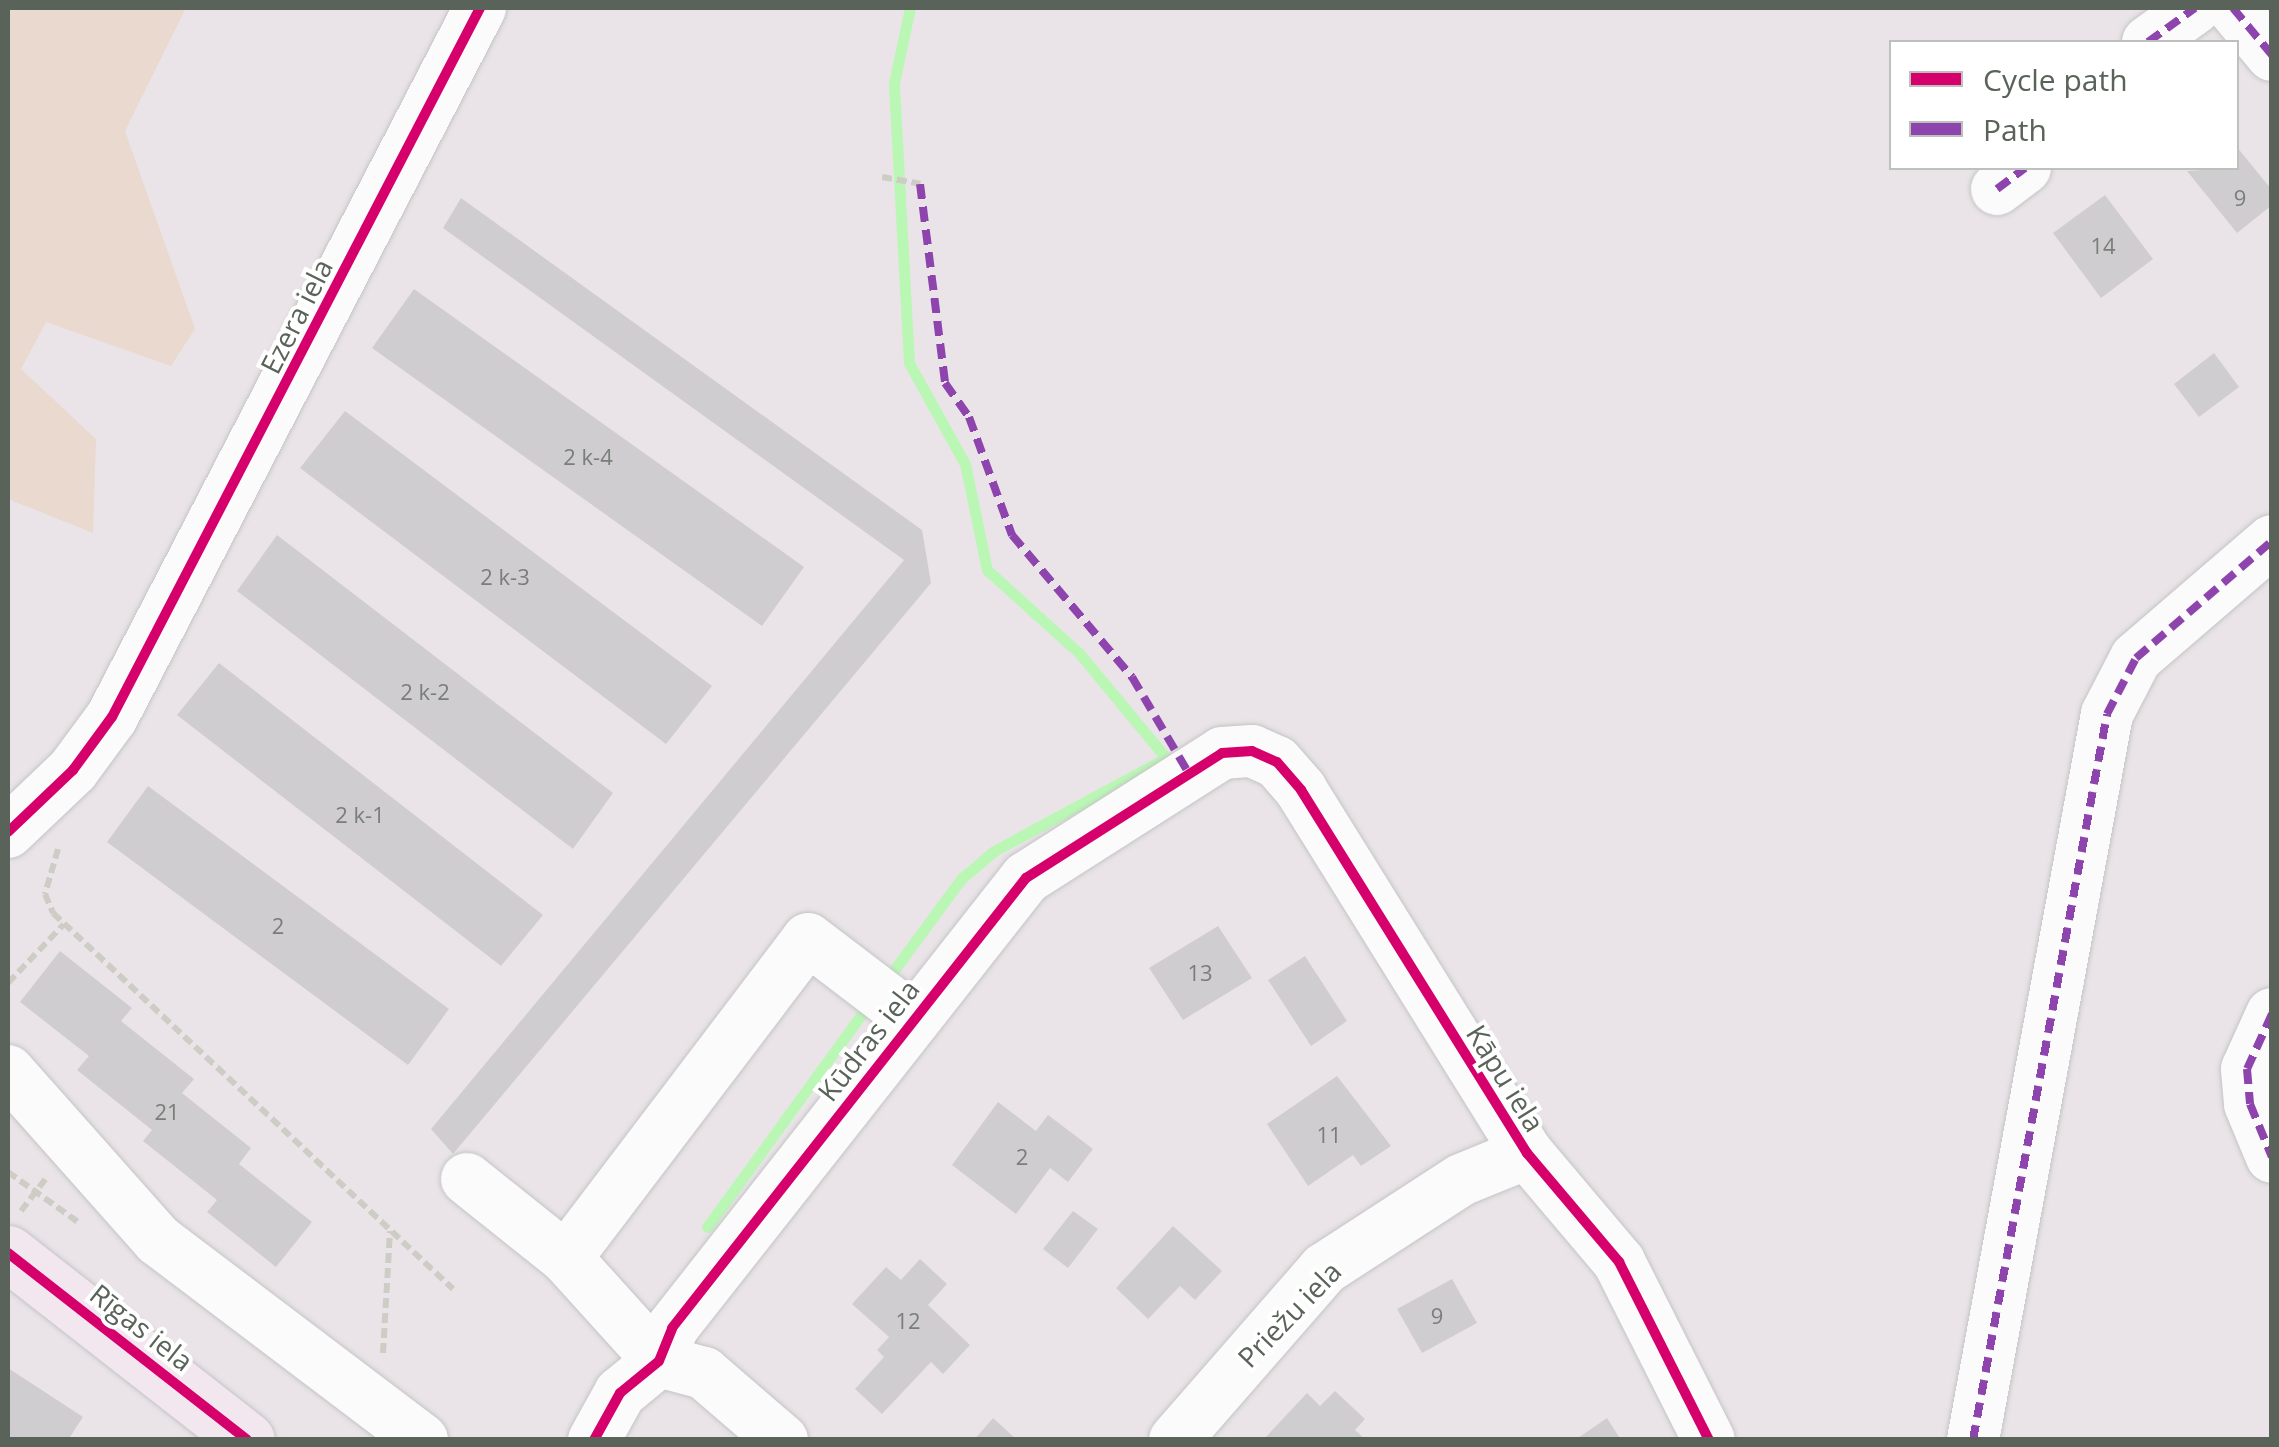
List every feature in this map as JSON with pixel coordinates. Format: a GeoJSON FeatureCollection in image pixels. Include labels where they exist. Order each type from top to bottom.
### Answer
{"type":"FeatureCollection","features":[{"type":"Feature","properties":{"kind":"main road","name":"Rīgas iela"},"geometry":{"type":"LineString","coordinates":[[12,1235],[247,1440]]}},
{"type":"Feature","properties":{"kind":"street","name":"Ezera iela"},"geometry":{"type":"LineString","coordinates":[[8,832],[73,770],[112,717],[480,8]]}},
{"type":"Feature","properties":{"kind":"street"},"geometry":{"type":"LineString","coordinates":[[2151,40],[2195,8]]}},
{"type":"Feature","properties":{"kind":"street"},"geometry":{"type":"LineString","coordinates":[[2233,8],[2272,55]]}},
{"type":"Feature","properties":{"kind":"street"},"geometry":{"type":"LineString","coordinates":[[1973,1440],[2107,714],[2136,658],[2272,542]]}},
{"type":"Feature","properties":{"kind":"street","name":"Kūdras iela"},"geometry":{"type":"LineString","coordinates":[[594,1440],[620,1393],[659,1361],[672,1328],[1026,878],[1222,753],[1252,751]]}},
{"type":"Feature","properties":{"kind":"street","name":"Kāpu iela"},"geometry":{"type":"LineString","coordinates":[[1252,751],[1277,762],[1300,790],[1527,1153],[1561,1186],[1619,1262],[1709,1440]]}},
{"type":"Feature","properties":{"kind":"street"},"geometry":{"type":"LineString","coordinates":[[566,1258],[808,938],[913,1019]]}},
{"type":"Feature","properties":{"kind":"street"},"geometry":{"type":"LineString","coordinates":[[2266,1022],[2247,1070],[2250,1104],[2272,1157]]}},
{"type":"Feature","properties":{"kind":"street"},"geometry":{"type":"LineString","coordinates":[[8,1071],[77,1142],[158,1240],[299,1350],[381,1404],[422,1440]]}},
{"type":"Feature","properties":{"kind":"street","name":"Priežu iela"},"geometry":{"type":"LineString","coordinates":[[1174,1440],[1324,1269],[1461,1180],[1527,1153]]}},
{"type":"Feature","properties":{"kind":"street"},"geometry":{"type":"LineString","coordinates":[[467,1179],[566,1258],[659,1361],[704,1374],[782,1440]]}},
{"type":"Feature","properties":{"kind":"path"},"geometry":{"type":"LineString","coordinates":[[882,177],[920,184]]}},
{"type":"Feature","properties":{"kind":"path"},"geometry":{"type":"LineString","coordinates":[[63,838],[45,894],[64,924],[453,1288]]}},
{"type":"Feature","properties":{"kind":"path"},"geometry":{"type":"LineString","coordinates":[[8,983],[64,924]]}},
{"type":"Feature","properties":{"kind":"path"},"geometry":{"type":"LineString","coordinates":[[12,1235],[77,1142]]}},
{"type":"Feature","properties":{"kind":"path"},"geometry":{"type":"LineString","coordinates":[[381,1404],[390,1230]]}},
{"type":"Feature","properties":{"kind":"shaded area"},"geometry":{"type":"Polygon","coordinates":[[[8,8],[186,8],[125,131],[195,329],[171,366],[46,322],[21,369],[96,439],[93,533],[8,499],[8,8]]]}},
{"type":"Feature","properties":{"kind":"building"},"geometry":{"type":"Polygon","coordinates":[[[2239,150],[2272,190],[2272,205],[2237,233],[2187,171],[2239,170],[2239,150]]]}},
{"type":"Feature","properties":{"kind":"building"},"geometry":{"type":"Polygon","coordinates":[[[2105,195],[2153,259],[2101,298],[2053,233],[2105,195]]]}},
{"type":"Feature","properties":{"kind":"building"},"geometry":{"type":"Polygon","coordinates":[[[461,198],[922,530],[931,583],[453,1154],[431,1129],[904,560],[443,228],[461,198]]]}},
{"type":"Feature","properties":{"kind":"building"},"geometry":{"type":"Polygon","coordinates":[[[414,289],[804,567],[762,626],[372,348],[414,289]]]}},
{"type":"Feature","properties":{"kind":"building"},"geometry":{"type":"Polygon","coordinates":[[[2214,353],[2239,387],[2199,417],[2174,384],[2214,353]]]}},
{"type":"Feature","properties":{"kind":"building"},"geometry":{"type":"Polygon","coordinates":[[[345,411],[712,686],[666,744],[300,468],[345,411]]]}},
{"type":"Feature","properties":{"kind":"building"},"geometry":{"type":"Polygon","coordinates":[[[277,535],[613,793],[573,849],[237,591],[277,535]]]}},
{"type":"Feature","properties":{"kind":"building"},"geometry":{"type":"Polygon","coordinates":[[[219,663],[543,915],[501,966],[177,715],[219,663]]]}},
{"type":"Feature","properties":{"kind":"building"},"geometry":{"type":"Polygon","coordinates":[[[148,786],[449,1009],[408,1065],[107,842],[148,786]]]}},
{"type":"Feature","properties":{"kind":"building"},"geometry":{"type":"Polygon","coordinates":[[[1218,926],[1252,978],[1183,1020],[1149,968],[1218,926]]]}},
{"type":"Feature","properties":{"kind":"building"},"geometry":{"type":"Polygon","coordinates":[[[60,951],[132,1008],[121,1021],[194,1079],[182,1093],[251,1148],[239,1164],[312,1222],[276,1267],[207,1212],[217,1200],[143,1141],[152,1130],[77,1070],[89,1056],[20,1002],[60,951]]]}},
{"type":"Feature","properties":{"kind":"building"},"geometry":{"type":"Polygon","coordinates":[[[1305,956],[1347,1021],[1311,1046],[1268,980],[1305,956]]]}},
{"type":"Feature","properties":{"kind":"building"},"geometry":{"type":"Polygon","coordinates":[[[1337,1076],[1391,1146],[1361,1166],[1353,1155],[1308,1186],[1267,1124],[1337,1076]]]}},
{"type":"Feature","properties":{"kind":"building"},"geometry":{"type":"Polygon","coordinates":[[[998,1102],[1036,1131],[1048,1115],[1093,1149],[1068,1182],[1050,1168],[1016,1214],[952,1165],[998,1102]]]}},
{"type":"Feature","properties":{"kind":"building"},"geometry":{"type":"Polygon","coordinates":[[[1073,1211],[1098,1229],[1068,1268],[1043,1249],[1073,1211]]]}},
{"type":"Feature","properties":{"kind":"building"},"geometry":{"type":"Polygon","coordinates":[[[1173,1226],[1222,1271],[1195,1300],[1180,1286],[1148,1319],[1116,1288],[1173,1226]]]}},
{"type":"Feature","properties":{"kind":"building"},"geometry":{"type":"Polygon","coordinates":[[[920,1259],[947,1284],[928,1305],[970,1345],[943,1374],[931,1362],[882,1414],[855,1389],[884,1357],[877,1350],[889,1337],[852,1304],[886,1267],[901,1280],[920,1259]]]}},
{"type":"Feature","properties":{"kind":"building"},"geometry":{"type":"Polygon","coordinates":[[[1452,1279],[1477,1323],[1422,1353],[1397,1309],[1452,1279]]]}},
{"type":"Feature","properties":{"kind":"building"},"geometry":{"type":"Polygon","coordinates":[[[8,1368],[83,1417],[68,1440],[8,1440],[8,1368]]]}},
{"type":"Feature","properties":{"kind":"building"},"geometry":{"type":"Polygon","coordinates":[[[1335,1391],[1365,1419],[1355,1430],[1366,1440],[1263,1440],[1307,1393],[1320,1406],[1335,1391]]]}},
{"type":"Feature","properties":{"kind":"building"},"geometry":{"type":"Polygon","coordinates":[[[993,1418],[1017,1440],[974,1440],[993,1418]]]}},
{"type":"Feature","properties":{"kind":"building"},"geometry":{"type":"Polygon","coordinates":[[[1607,1418],[1621,1440],[1575,1440],[1607,1418]]]}},
{"type":"Feature","properties":{"kind":"waterway"},"geometry":{"type":"LineString","coordinates":[[886,981],[961,879],[994,851],[1166,758],[1079,653],[987,570],[965,464],[909,363],[894,83],[910,8]]}},
{"type":"Feature","properties":{"kind":"waterway"},"geometry":{"type":"LineString","coordinates":[[707,1227],[869,1004]]}},
{"type":"Feature","properties":{"kind":"marked path"},"geometry":{"type":"LineString","coordinates":[[2151,40],[2195,8]]}},
{"type":"Feature","properties":{"kind":"marked path"},"geometry":{"type":"LineString","coordinates":[[2233,8],[2272,55]]}},
{"type":"Feature","properties":{"kind":"marked path"},"geometry":{"type":"LineString","coordinates":[[1997,189],[2022,170]]}},
{"type":"Feature","properties":{"kind":"marked path"},"geometry":{"type":"LineString","coordinates":[[920,184],[945,383],[969,417],[1012,535],[1132,677],[1188,772]]}},
{"type":"Feature","properties":{"kind":"marked path"},"geometry":{"type":"LineString","coordinates":[[1973,1440],[2107,714],[2136,658],[2272,541]]}},
{"type":"Feature","properties":{"kind":"marked path"},"geometry":{"type":"LineString","coordinates":[[2272,1014],[2247,1069],[2250,1104],[2272,1157]]}},
{"type":"Feature","properties":{"kind":"cycle path"},"geometry":{"type":"LineString","coordinates":[[8,832],[73,770],[112,717],[480,8]]}},
{"type":"Feature","properties":{"kind":"cycle path"},"geometry":{"type":"LineString","coordinates":[[594,1440],[620,1393],[659,1361],[672,1328],[1026,878],[1222,753],[1252,751],[1277,762],[1301,790],[1527,1153],[1619,1262],[1709,1440]]}},
{"type":"Feature","properties":{"kind":"cycle path"},"geometry":{"type":"LineString","coordinates":[[8,1253],[247,1440]]}}]}
